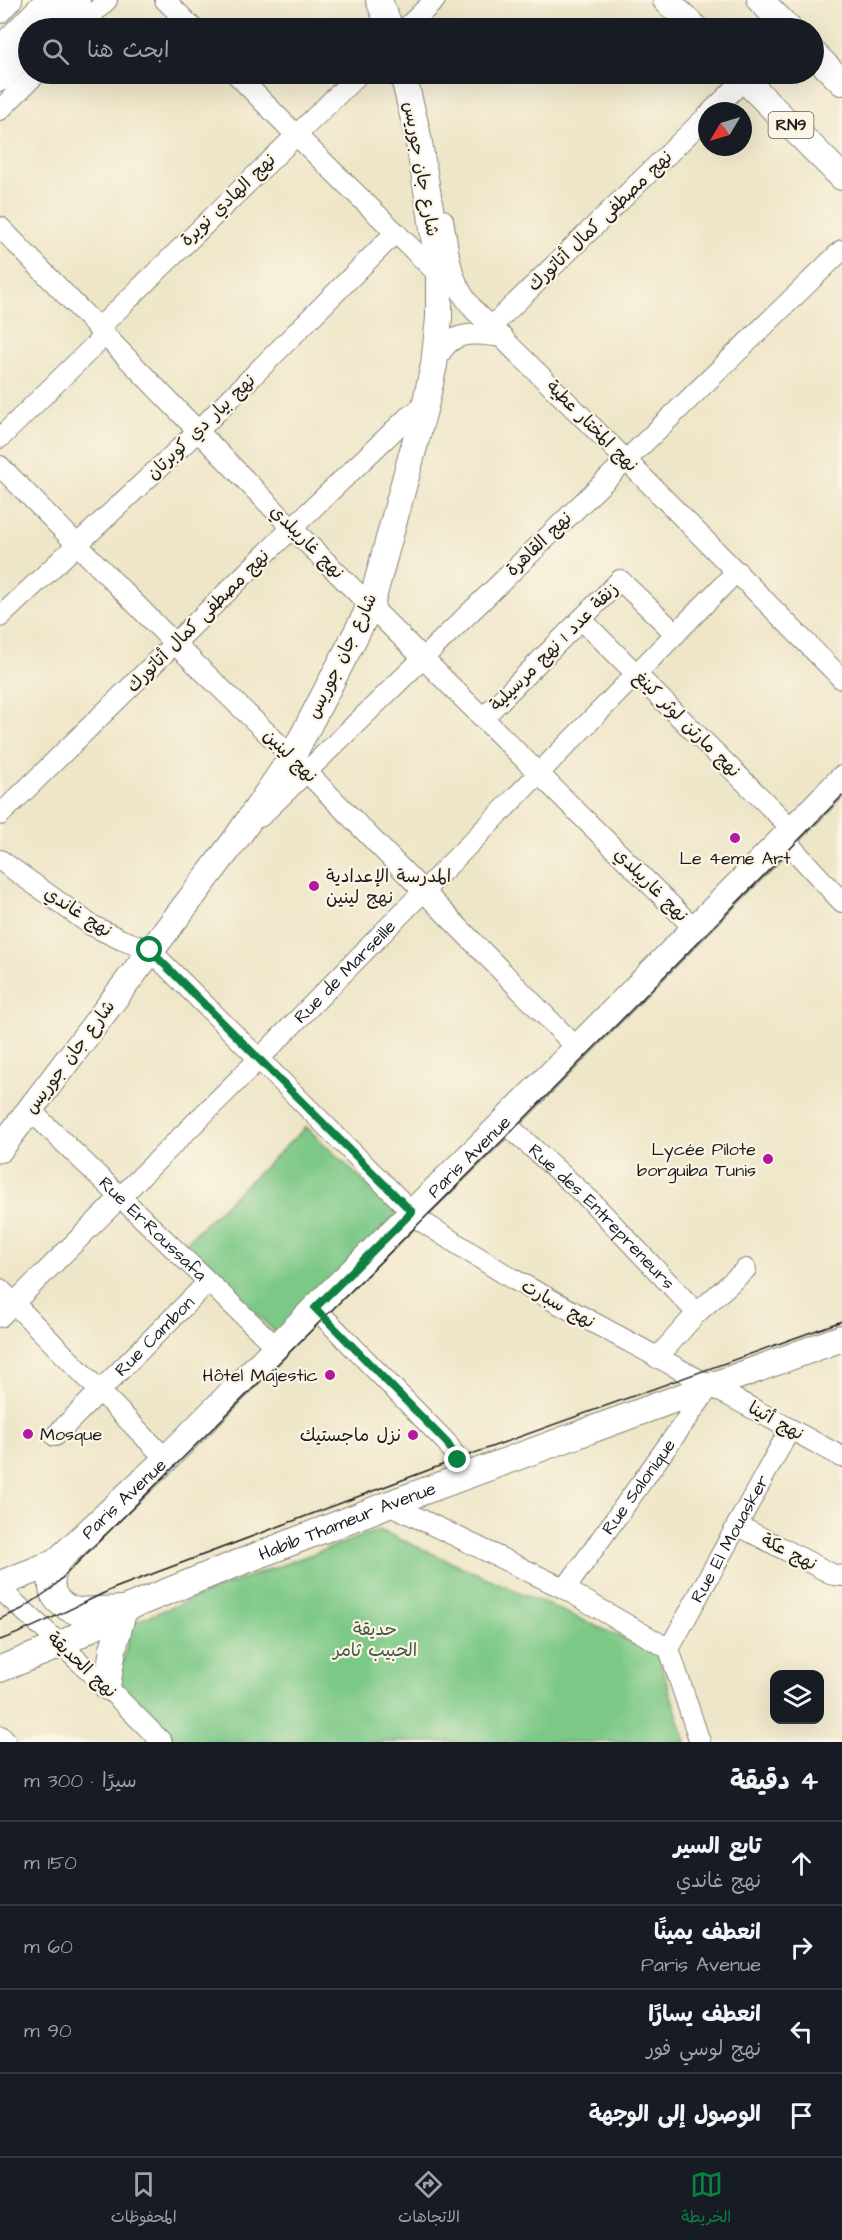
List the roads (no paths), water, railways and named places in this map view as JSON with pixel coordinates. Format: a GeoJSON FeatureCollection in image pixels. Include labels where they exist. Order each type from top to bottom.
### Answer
{"type":"FeatureCollection","features":[{"type":"Feature","properties":{"kind":"main road"},"geometry":{"type":"LineString","coordinates":[[31,18],[49,0]]}},
{"type":"Feature","properties":{"kind":"main road"},"geometry":{"type":"LineString","coordinates":[[59,18],[77,0]]}},
{"type":"Feature","properties":{"kind":"main road"},"geometry":{"type":"LineString","coordinates":[[379,0],[386,18]]}},
{"type":"Feature","properties":{"kind":"main road"},"geometry":{"type":"LineString","coordinates":[[666,0],[684,18]]}},
{"type":"Feature","properties":{"kind":"main road"},"geometry":{"type":"LineString","coordinates":[[760,0],[778,18]]}},
{"type":"Feature","properties":{"kind":"main road"},"geometry":{"type":"LineString","coordinates":[[0,50],[18,32]]}},
{"type":"Feature","properties":{"kind":"main road"},"geometry":{"type":"LineString","coordinates":[[0,78],[18,59]]}},
{"type":"Feature","properties":{"kind":"main road"},"geometry":{"type":"LineString","coordinates":[[824,65],[842,82]]}},
{"type":"Feature","properties":{"kind":"main road","name":"شارع جان جوريس"},"geometry":{"type":"LineString","coordinates":[[0,1149],[236,839],[300,765],[371,605],[425,406],[434,365],[439,318],[439,275],[431,214],[417,132],[405,84]]}},
{"type":"Feature","properties":{"kind":"main road","name":"RN9"},"geometry":{"type":"LineString","coordinates":[[750,84],[842,177]]}},
{"type":"Feature","properties":{"kind":"main road","name":"Paris Avenue"},"geometry":{"type":"LineString","coordinates":[[0,1587],[56,1562],[166,1459],[504,1122],[842,779]]}},
{"type":"Feature","properties":{"kind":"main road","name":"Habib Thameur Avenue"},"geometry":{"type":"LineString","coordinates":[[0,1669],[61,1645],[124,1609],[388,1504],[842,1338]]}},
{"type":"Feature","properties":{"kind":"main road"},"geometry":{"type":"LineString","coordinates":[[56,1562],[51,1578],[51,1589],[58,1602],[68,1609],[75,1611],[124,1609],[113,1649],[107,1687]]}},
{"type":"Feature","properties":{"kind":"street"},"geometry":{"type":"LineString","coordinates":[[0,13],[12,0]]}},
{"type":"Feature","properties":{"kind":"street"},"geometry":{"type":"LineString","coordinates":[[89,18],[107,0]]}},
{"type":"Feature","properties":{"kind":"street"},"geometry":{"type":"LineString","coordinates":[[165,0],[183,18]]}},
{"type":"Feature","properties":{"kind":"street"},"geometry":{"type":"LineString","coordinates":[[416,18],[435,0]]}},
{"type":"Feature","properties":{"kind":"street"},"geometry":{"type":"LineString","coordinates":[[0,110],[26,84]]}},
{"type":"Feature","properties":{"kind":"street"},"geometry":{"type":"LineString","coordinates":[[247,84],[439,275]]}},
{"type":"Feature","properties":{"kind":"street","name":"نهج الهادي نويرة"},"geometry":{"type":"LineString","coordinates":[[0,438],[295,134],[348,84]]}},
{"type":"Feature","properties":{"kind":"street"},"geometry":{"type":"LineString","coordinates":[[720,102],[735,84]]}},
{"type":"Feature","properties":{"kind":"street","name":"نهج مصطفى كمال أتاتورك"},"geometry":{"type":"LineString","coordinates":[[497,332],[698,125]]}},
{"type":"Feature","properties":{"kind":"street","name":"نهج المختار عطية"},"geometry":{"type":"LineString","coordinates":[[417,132],[436,183],[454,278],[461,295],[842,679]]}},
{"type":"Feature","properties":{"kind":"street","name":"نهج غاريبلدي"},"geometry":{"type":"LineString","coordinates":[[0,227],[292,528],[695,929]]}},
{"type":"Feature","properties":{"kind":"street","name":"نهج بيار دي كوبرتان"},"geometry":{"type":"LineString","coordinates":[[0,617],[198,431],[396,232]]}},
{"type":"Feature","properties":{"kind":"street","name":"نهج القاهرة"},"geometry":{"type":"LineString","coordinates":[[300,765],[423,656],[601,483],[627,461],[842,250]]}},
{"type":"Feature","properties":{"kind":"street"},"geometry":{"type":"LineString","coordinates":[[434,365],[442,348],[451,339],[462,335],[497,332]]}},
{"type":"Feature","properties":{"kind":"street","name":"نهج مصطفى كمال أتاتورك"},"geometry":{"type":"LineString","coordinates":[[0,815],[292,528],[408,417],[425,406]]}},
{"type":"Feature","properties":{"kind":"street","name":"نهج لينين"},"geometry":{"type":"LineString","coordinates":[[0,466],[175,644],[300,765],[577,1048]]}},
{"type":"Feature","properties":{"kind":"street","name":"Rue de Marseille"},"geometry":{"type":"LineString","coordinates":[[0,1317],[259,1059],[737,571]]}},
{"type":"Feature","properties":{"kind":"street","name":"زنقة عدد 1 نهج مرسيلية"},"geometry":{"type":"LineString","coordinates":[[484,717],[620,580],[676,634]]}},
{"type":"Feature","properties":{"kind":"street","name":"نهج مارتن لوثر كينغ"},"geometry":{"type":"LineString","coordinates":[[581,619],[788,834],[842,902]]}},
{"type":"Feature","properties":{"kind":"street","name":"نهج غاندي"},"geometry":{"type":"LineString","coordinates":[[0,860],[91,925],[150,950],[412,1212]]}},
{"type":"Feature","properties":{"kind":"street","name":"Rue Er·Roussafa"},"geometry":{"type":"LineString","coordinates":[[30,1110],[276,1347]]}},
{"type":"Feature","properties":{"kind":"street","name":"Rue des Entrepreneurs"},"geometry":{"type":"LineString","coordinates":[[504,1122],[591,1202],[697,1313]]}},
{"type":"Feature","properties":{"kind":"street","name":"نهج سبارت"},"geometry":{"type":"LineString","coordinates":[[412,1212],[421,1221],[512,1278],[711,1385]]}},
{"type":"Feature","properties":{"kind":"street"},"geometry":{"type":"LineString","coordinates":[[657,1358],[697,1313],[746,1269]]}},
{"type":"Feature","properties":{"kind":"street","name":"Rue Cambon"},"geometry":{"type":"LineString","coordinates":[[55,1436],[208,1282]]}},
{"type":"Feature","properties":{"kind":"street"},"geometry":{"type":"LineString","coordinates":[[0,1289],[166,1459]]}},
{"type":"Feature","properties":{"kind":"street"},"geometry":{"type":"LineString","coordinates":[[315,1308],[447,1443],[468,1475]]}},
{"type":"Feature","properties":{"kind":"street","name":"نهج أثينا"},"geometry":{"type":"LineString","coordinates":[[711,1385],[842,1457]]}},
{"type":"Feature","properties":{"kind":"street","name":"Rue Salonique"},"geometry":{"type":"LineString","coordinates":[[565,1589],[711,1385]]}},
{"type":"Feature","properties":{"kind":"street","name":"Rue El Mouasker"},"geometry":{"type":"LineString","coordinates":[[669,1649],[790,1429]]}},
{"type":"Feature","properties":{"kind":"street"},"geometry":{"type":"LineString","coordinates":[[388,1504],[565,1589],[669,1649],[700,1742]]}},
{"type":"Feature","properties":{"kind":"street","name":"نهج عكة"},"geometry":{"type":"LineString","coordinates":[[737,1525],[834,1575],[842,1576]]}},
{"type":"Feature","properties":{"kind":"street","name":"نهج الحديقة"},"geometry":{"type":"LineString","coordinates":[[0,1587],[162,1742]]}},
{"type":"Feature","properties":{"kind":"tram line"},"geometry":{"type":"LineString","coordinates":[[0,1619],[22,1609],[51,1589],[513,1130],[842,796]]}},
{"type":"Feature","properties":{"kind":"tram line"},"geometry":{"type":"LineString","coordinates":[[0,1640],[115,1588],[458,1459],[842,1321]]}},
{"type":"Feature","properties":{"kind":"place","name":"Le 4eme Art"},"geometry":{"type":"Point","coordinates":[735,838]}},
{"type":"Feature","properties":{"kind":"place","name":"المدرسة الإعدادية نهج لينين"},"geometry":{"type":"Point","coordinates":[314,886]}},
{"type":"Feature","properties":{"kind":"place","name":"Lycée Pilote borguiba Tunis"},"geometry":{"type":"Point","coordinates":[768,1159]}},
{"type":"Feature","properties":{"kind":"place","name":"Hôtel Majestic"},"geometry":{"type":"Point","coordinates":[330,1375]}},
{"type":"Feature","properties":{"kind":"place","name":"Mosque"},"geometry":{"type":"Point","coordinates":[28,1434]}},
{"type":"Feature","properties":{"kind":"place","name":"نزل ماجستيك"},"geometry":{"type":"Point","coordinates":[413,1435]}},
{"type":"Feature","properties":{"kind":"park label","name":"حديقة الحبيب ثامر"},"geometry":{"type":"Point","coordinates":[375,1639]}}]}
